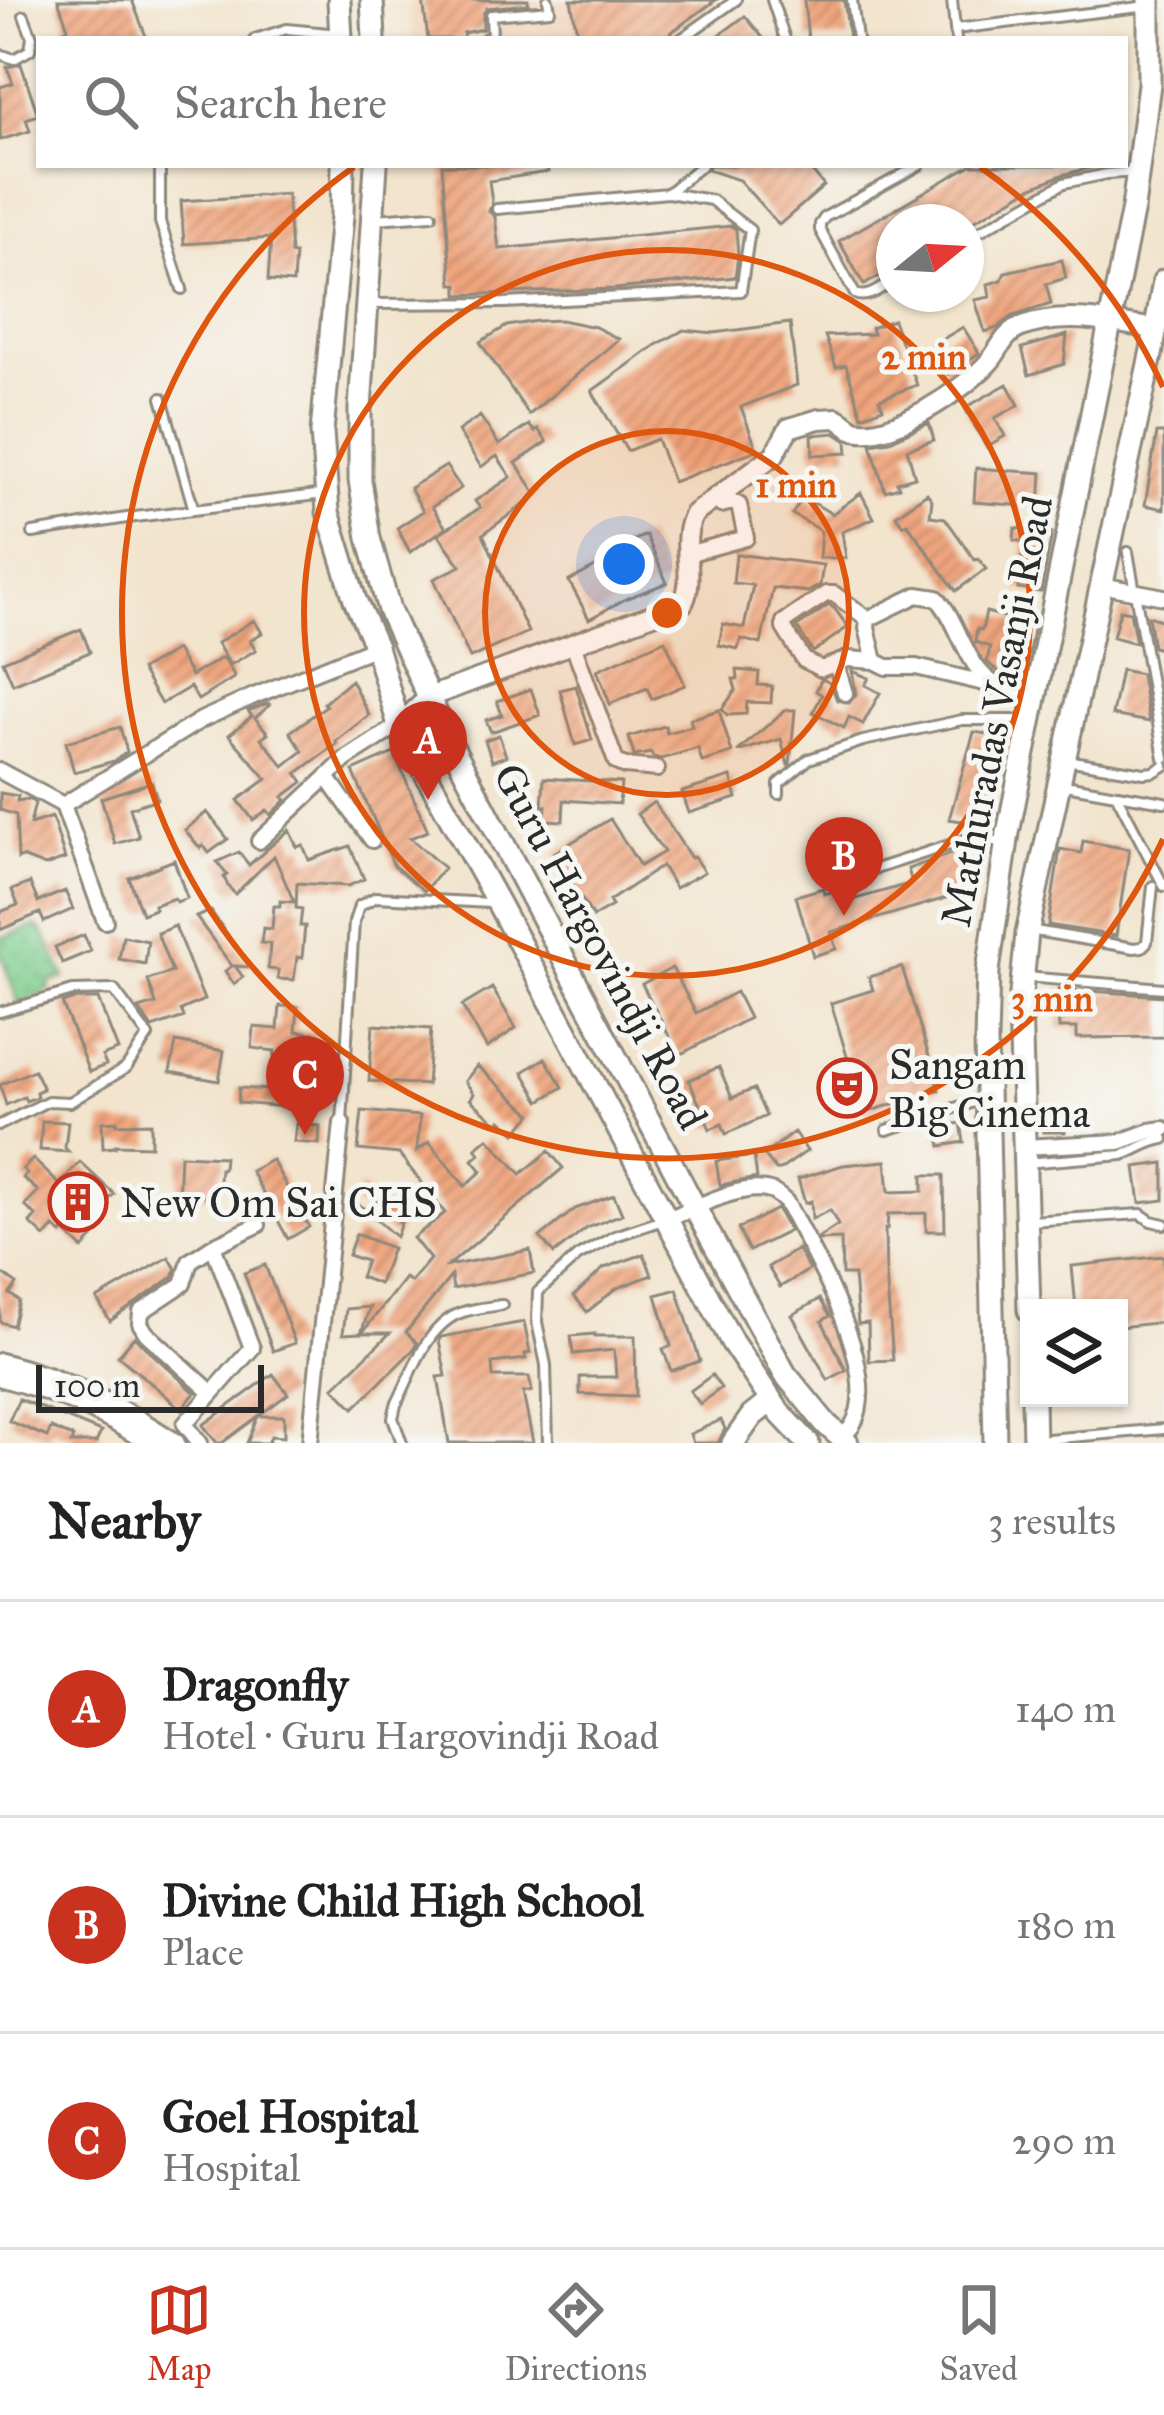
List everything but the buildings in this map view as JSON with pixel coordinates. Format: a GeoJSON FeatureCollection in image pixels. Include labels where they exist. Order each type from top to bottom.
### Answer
{"type":"FeatureCollection","features":[{"type":"Feature","properties":{"kind":"main road"},"geometry":{"type":"LineString","coordinates":[[339,0],[341,36]]}},
{"type":"Feature","properties":{"kind":"main road"},"geometry":{"type":"LineString","coordinates":[[372,0],[374,36]]}},
{"type":"Feature","properties":{"kind":"main road","name":"Mathuradas Vasanji Road"},"geometry":{"type":"LineString","coordinates":[[995,1443],[988,971],[1006,843],[1138,172],[1136,103],[1149,3]]}},
{"type":"Feature","properties":{"kind":"main road","name":"Guru Hargovindji Road"},"geometry":{"type":"LineString","coordinates":[[344,168],[322,432],[328,512],[399,725],[732,1342],[771,1401],[808,1443]]}},
{"type":"Feature","properties":{"kind":"main road","name":"Guru Hargovindji Road"},"geometry":{"type":"LineString","coordinates":[[376,168],[360,480],[369,538],[389,610],[445,733],[785,1374],[840,1441]]}},
{"type":"Feature","properties":{"kind":"main road","name":"Mathuradas Vasanji Road"},"geometry":{"type":"LineString","coordinates":[[1029,1299],[1020,1004],[1028,930],[1101,585],[1155,377],[1164,281]]}},
{"type":"Feature","properties":{"kind":"main road"},"geometry":{"type":"LineString","coordinates":[[733,1443],[752,1416],[771,1401]]}},
{"type":"Feature","properties":{"kind":"main road"},"geometry":{"type":"LineString","coordinates":[[1033,1407],[1034,1442]]}},
{"type":"Feature","properties":{"kind":"street"},"geometry":{"type":"LineString","coordinates":[[259,841],[346,759],[399,725],[429,697],[682,603],[695,552],[686,540],[689,522],[774,455],[789,428],[837,418],[851,428],[867,431],[904,422],[932,408],[988,363],[1013,330],[1061,319],[1156,328]]}},
{"type":"Feature","properties":{"kind":"street"},"geometry":{"type":"LineString","coordinates":[[695,552],[746,538],[739,506],[719,501]]}},
{"type":"Feature","properties":{"kind":"street"},"geometry":{"type":"LineString","coordinates":[[1101,585],[1164,597]]}},
{"type":"Feature","properties":{"kind":"street"},"geometry":{"type":"LineString","coordinates":[[868,619],[834,594],[826,594],[784,622],[784,628],[804,660],[821,669],[848,659],[875,661],[1036,696]]}},
{"type":"Feature","properties":{"kind":"street"},"geometry":{"type":"LineString","coordinates":[[868,619],[917,595],[937,598],[974,665],[997,686]]}},
{"type":"Feature","properties":{"kind":"street"},"geometry":{"type":"LineString","coordinates":[[868,619],[875,661]]}},
{"type":"Feature","properties":{"kind":"street"},"geometry":{"type":"LineString","coordinates":[[574,644],[616,762],[657,769]]}},
{"type":"Feature","properties":{"kind":"street"},"geometry":{"type":"LineString","coordinates":[[64,806],[201,721],[376,647]]}},
{"type":"Feature","properties":{"kind":"street"},"geometry":{"type":"LineString","coordinates":[[836,664],[845,693]]}},
{"type":"Feature","properties":{"kind":"street"},"geometry":{"type":"LineString","coordinates":[[0,772],[64,806],[105,921]]}},
{"type":"Feature","properties":{"kind":"street"},"geometry":{"type":"LineString","coordinates":[[327,777],[372,840]]}},
{"type":"Feature","properties":{"kind":"street"},"geometry":{"type":"LineString","coordinates":[[310,1443],[342,1123]]}},
{"type":"Feature","properties":{"kind":"street"},"geometry":{"type":"LineString","coordinates":[[1023,1155],[1119,1142],[1164,1129]]}},
{"type":"Feature","properties":{"kind":"street"},"geometry":{"type":"LineString","coordinates":[[666,1220],[721,1197],[754,1190],[773,1191],[786,1202],[836,1295],[848,1330],[860,1391],[852,1426],[840,1441]]}},
{"type":"Feature","properties":{"kind":"street"},"geometry":{"type":"LineString","coordinates":[[212,1394],[146,1333],[140,1323],[142,1312],[183,1284],[190,1262],[258,1225]]}},
{"type":"Feature","properties":{"kind":"street"},"geometry":{"type":"LineString","coordinates":[[200,1443],[185,1424],[252,1348],[213,1246]]}},
{"type":"Feature","properties":{"kind":"street"},"geometry":{"type":"LineString","coordinates":[[0,1369],[103,1414],[150,1443]]}},
{"type":"Feature","properties":{"kind":"street"},"geometry":{"type":"LineString","coordinates":[[0,1369],[50,1377],[88,1392],[175,1443]]}},
{"type":"Feature","properties":{"kind":"lane"},"geometry":{"type":"LineString","coordinates":[[492,36],[491,15],[550,10],[548,0]]}},
{"type":"Feature","properties":{"kind":"lane"},"geometry":{"type":"LineString","coordinates":[[685,36],[736,0]]}},
{"type":"Feature","properties":{"kind":"lane"},"geometry":{"type":"LineString","coordinates":[[772,0],[784,36]]}},
{"type":"Feature","properties":{"kind":"lane"},"geometry":{"type":"LineString","coordinates":[[852,0],[857,36]]}},
{"type":"Feature","properties":{"kind":"lane"},"geometry":{"type":"LineString","coordinates":[[952,0],[955,34],[1149,3]]}},
{"type":"Feature","properties":{"kind":"lane"},"geometry":{"type":"LineString","coordinates":[[0,54],[14,59],[30,50],[32,37],[24,16]]}},
{"type":"Feature","properties":{"kind":"lane"},"geometry":{"type":"LineString","coordinates":[[265,36],[287,29],[341,36]]}},
{"type":"Feature","properties":{"kind":"lane"},"geometry":{"type":"LineString","coordinates":[[160,168],[160,222],[182,289]]}},
{"type":"Feature","properties":{"kind":"lane"},"geometry":{"type":"LineString","coordinates":[[668,193],[698,168]]}},
{"type":"Feature","properties":{"kind":"lane"},"geometry":{"type":"LineString","coordinates":[[876,291],[862,297],[854,294],[820,224],[915,168]]}},
{"type":"Feature","properties":{"kind":"lane"},"geometry":{"type":"LineString","coordinates":[[984,228],[1058,185],[1138,172]]}},
{"type":"Feature","properties":{"kind":"lane"},"geometry":{"type":"LineString","coordinates":[[368,304],[505,303],[741,291],[750,230],[711,200],[668,193],[497,209]]}},
{"type":"Feature","properties":{"kind":"lane"},"geometry":{"type":"LineString","coordinates":[[374,219],[432,215]]}},
{"type":"Feature","properties":{"kind":"lane"},"geometry":{"type":"LineString","coordinates":[[162,398],[194,510]]}},
{"type":"Feature","properties":{"kind":"lane"},"geometry":{"type":"LineString","coordinates":[[33,533],[327,494]]}},
{"type":"Feature","properties":{"kind":"lane"},"geometry":{"type":"LineString","coordinates":[[1063,759],[1144,773],[1154,772],[1164,762],[1128,552]]}},
{"type":"Feature","properties":{"kind":"lane"},"geometry":{"type":"LineString","coordinates":[[778,794],[779,784],[809,758],[863,741],[962,719],[1030,724]]}},
{"type":"Feature","properties":{"kind":"lane"},"geometry":{"type":"LineString","coordinates":[[1057,784],[1164,802]]}},
{"type":"Feature","properties":{"kind":"lane"},"geometry":{"type":"LineString","coordinates":[[1028,930],[1134,948],[1147,942],[1159,886],[1116,794]]}},
{"type":"Feature","properties":{"kind":"lane"},"geometry":{"type":"LineString","coordinates":[[857,875],[974,837],[1006,843]]}},
{"type":"Feature","properties":{"kind":"lane"},"geometry":{"type":"LineString","coordinates":[[342,1123],[354,922],[359,906],[376,897],[498,903]]}},
{"type":"Feature","properties":{"kind":"lane"},"geometry":{"type":"LineString","coordinates":[[1023,977],[1164,988]]}},
{"type":"Feature","properties":{"kind":"lane"},"geometry":{"type":"LineString","coordinates":[[0,1012],[73,991],[114,990],[148,1036],[126,1068],[70,1102],[48,1101],[0,1125]]}},
{"type":"Feature","properties":{"kind":"lane"},"geometry":{"type":"LineString","coordinates":[[887,1130],[987,1098]]}},
{"type":"Feature","properties":{"kind":"lane"},"geometry":{"type":"LineString","coordinates":[[1023,1155],[1124,1155],[1144,1143],[1164,1139]]}},
{"type":"Feature","properties":{"kind":"lane"},"geometry":{"type":"LineString","coordinates":[[1025,1221],[1141,1214],[1164,1224]]}},
{"type":"Feature","properties":{"kind":"lane"},"geometry":{"type":"LineString","coordinates":[[548,1443],[538,1292],[578,1256],[615,1236],[666,1220]]}},
{"type":"Feature","properties":{"kind":"lane"},"geometry":{"type":"LineString","coordinates":[[402,1443],[394,1418],[396,1406],[432,1334],[463,1312],[502,1305]]}},
{"type":"Feature","properties":{"kind":"lane"},"geometry":{"type":"LineString","coordinates":[[1034,1442],[1164,1429]]}},
{"type":"Feature","properties":{"kind":"shaded area"},"geometry":{"type":"Polygon","coordinates":[[[410,0],[708,0],[665,36],[412,36],[410,0]]]}},
{"type":"Feature","properties":{"kind":"green space"},"geometry":{"type":"Polygon","coordinates":[[[36,926],[65,977],[48,983],[50,989],[19,1005],[0,938],[36,926]]]}},
{"type":"Feature","properties":{"kind":"place","name":"Dragonfly"},"geometry":{"type":"Point","coordinates":[428,800]}},
{"type":"Feature","properties":{"kind":"place","name":"Divine Child High School"},"geometry":{"type":"Point","coordinates":[844,916]}},
{"type":"Feature","properties":{"kind":"place","name":"Sangam Big Cinema"},"geometry":{"type":"Point","coordinates":[847,1088]}},
{"type":"Feature","properties":{"kind":"place","name":"Goel Hospital"},"geometry":{"type":"Point","coordinates":[305,1135]}},
{"type":"Feature","properties":{"kind":"place","name":"New Om Sai CHS"},"geometry":{"type":"Point","coordinates":[78,1202]}}]}
